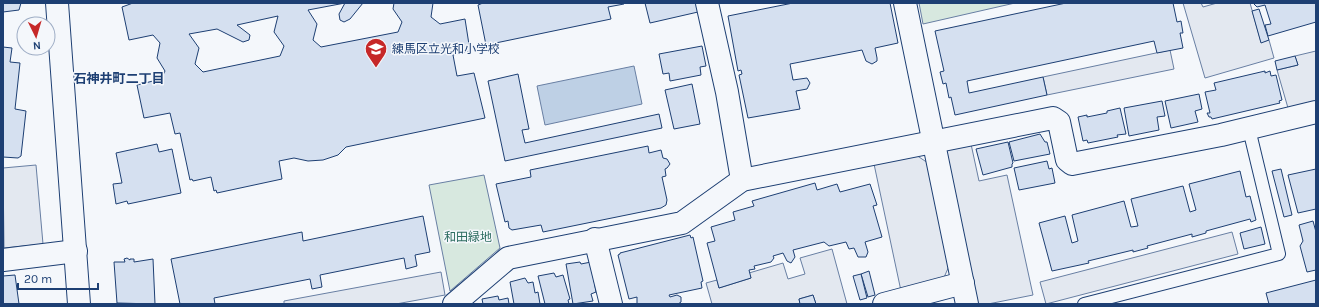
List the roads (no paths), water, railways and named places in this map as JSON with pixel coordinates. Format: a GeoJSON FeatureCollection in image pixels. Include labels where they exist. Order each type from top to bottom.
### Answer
{"type":"FeatureCollection","features":[{"type":"Feature","properties":{"kind":"street"},"geometry":{"type":"LineString","coordinates":[[57,3],[79,304]]}},
{"type":"Feature","properties":{"kind":"street"},"geometry":{"type":"LineString","coordinates":[[707,3],[726,92],[742,180]]}},
{"type":"Feature","properties":{"kind":"street"},"geometry":{"type":"LineString","coordinates":[[884,304],[965,294],[905,3]]}},
{"type":"Feature","properties":{"kind":"street"},"geometry":{"type":"LineString","coordinates":[[454,304],[508,258],[595,239],[682,223],[742,180],[1053,118],[1059,122],[1067,160],[1072,164],[1249,129],[1316,112]]}},
{"type":"Feature","properties":{"kind":"street"},"geometry":{"type":"LineString","coordinates":[[595,239],[611,304]]}},
{"type":"Feature","properties":{"kind":"street"},"geometry":{"type":"LineString","coordinates":[[3,260],[76,251]]}},
{"type":"Feature","properties":{"kind":"lane"},"geometry":{"type":"LineString","coordinates":[[1084,304],[1279,254],[1249,129]]}},
{"type":"Feature","properties":{"kind":"water"},"geometry":{"type":"Polygon","coordinates":[[[634,66],[642,104],[545,125],[537,86],[634,66]]]}},
{"type":"Feature","properties":{"kind":"place","name":"練馬区立光和小学校"},"geometry":{"type":"Point","coordinates":[376,68]}},
{"type":"Feature","properties":{"kind":"district","name":"石神井町二丁目"},"geometry":{"type":"Point","coordinates":[119,78]}},
{"type":"Feature","properties":{"kind":"park label","name":"和田緑地"},"geometry":{"type":"Point","coordinates":[468,237]}}]}
